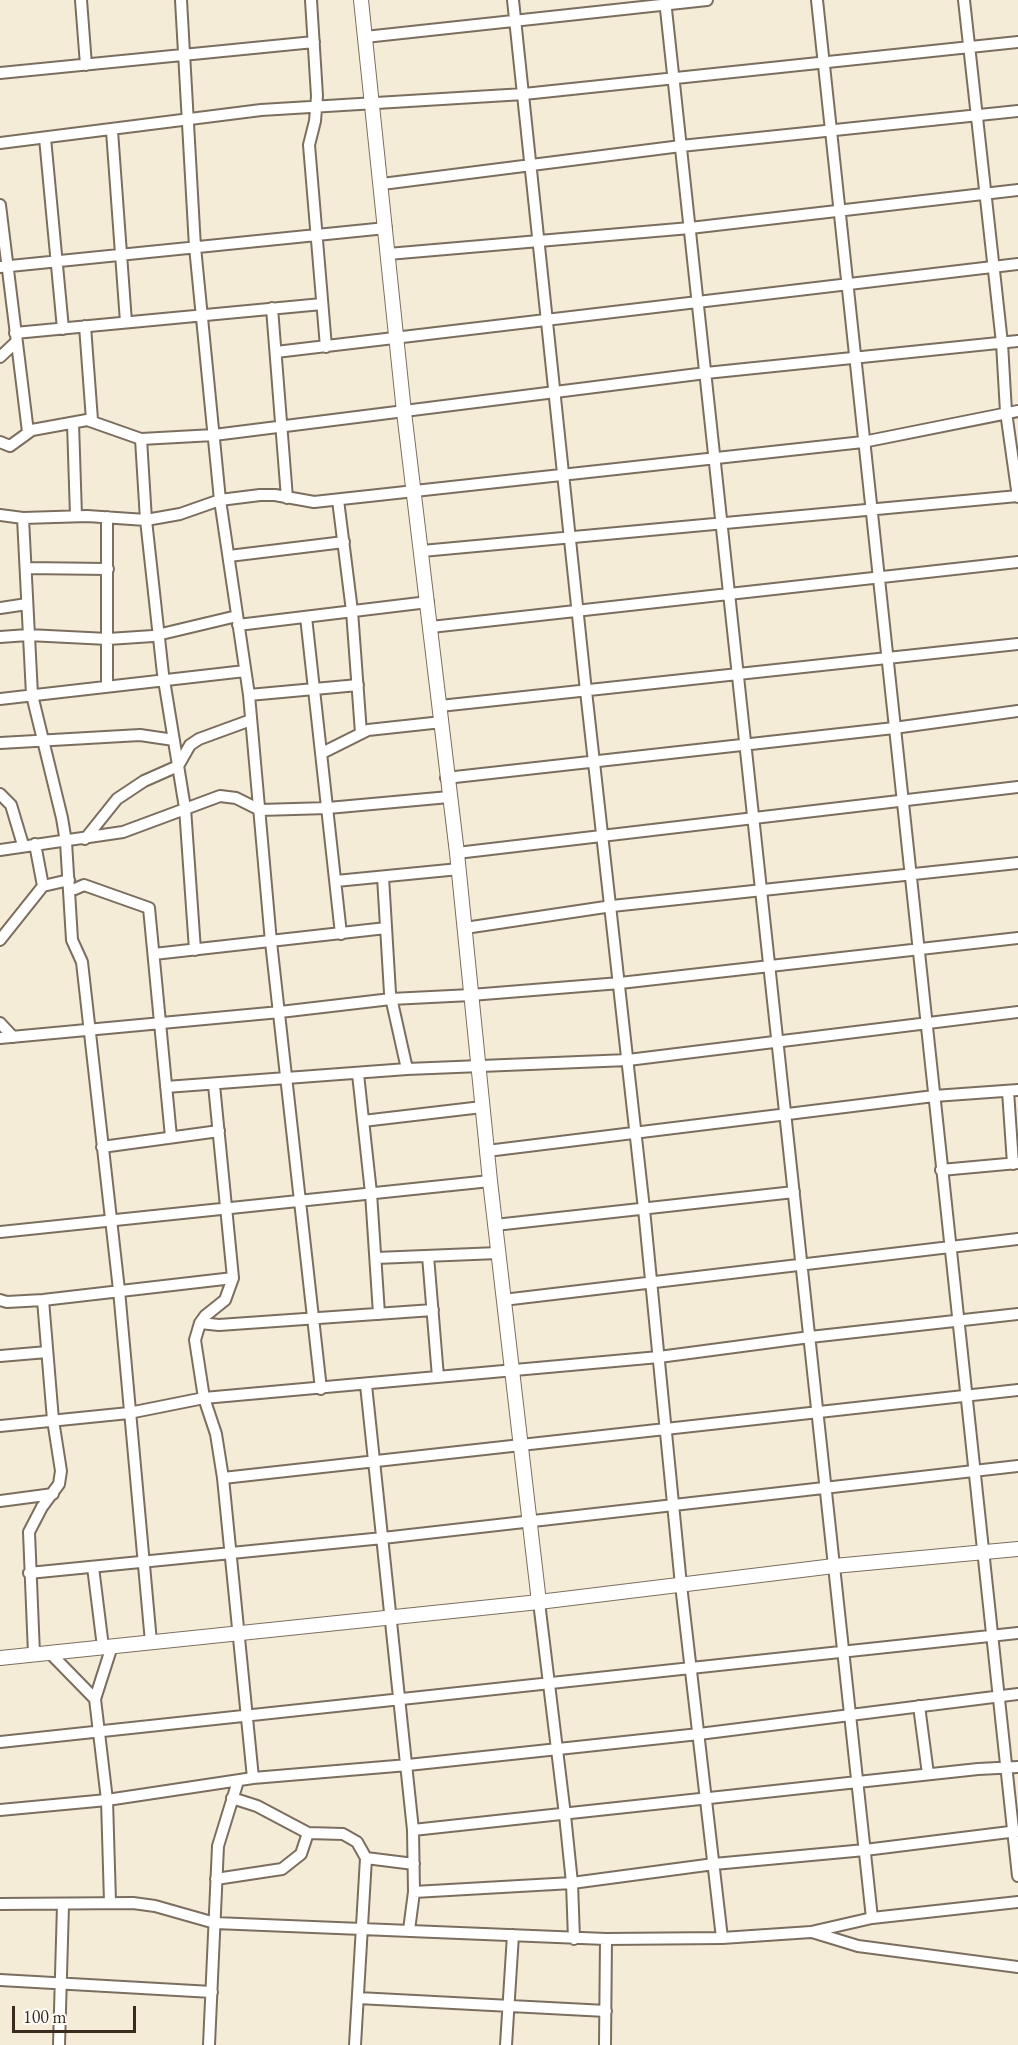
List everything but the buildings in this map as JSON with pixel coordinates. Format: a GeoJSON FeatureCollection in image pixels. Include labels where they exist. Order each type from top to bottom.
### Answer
{"type":"FeatureCollection","features":[{"type":"Feature","properties":{"kind":"street"},"geometry":{"type":"LineString","coordinates":[[81,0],[86,65]]}},
{"type":"Feature","properties":{"kind":"street"},"geometry":{"type":"LineString","coordinates":[[181,0],[195,248],[220,500],[249,695],[271,942],[321,1389]]}},
{"type":"Feature","properties":{"kind":"street"},"geometry":{"type":"LineString","coordinates":[[311,0],[317,108],[309,145],[326,347]]}},
{"type":"Feature","properties":{"kind":"street"},"geometry":{"type":"LineString","coordinates":[[362,0],[404,412],[442,722],[446,777],[459,869],[503,1300],[566,1815],[574,1939]]}},
{"type":"Feature","properties":{"kind":"street"},"geometry":{"type":"LineString","coordinates":[[513,0],[556,392],[562,473],[645,1209],[681,1585],[722,1938]]}},
{"type":"Feature","properties":{"kind":"street"},"geometry":{"type":"LineString","coordinates":[[365,37],[515,23],[665,3],[707,0]]}},
{"type":"Feature","properties":{"kind":"street"},"geometry":{"type":"LineString","coordinates":[[816,0],[848,283],[854,359],[1004,1768],[1015,1831],[1018,1876]]}},
{"type":"Feature","properties":{"kind":"street"},"geometry":{"type":"LineString","coordinates":[[422,551],[1018,496],[1006,412],[1002,343],[964,0]]}},
{"type":"Feature","properties":{"kind":"street"},"geometry":{"type":"LineString","coordinates":[[665,3],[872,1918]]}},
{"type":"Feature","properties":{"kind":"street"},"geometry":{"type":"LineString","coordinates":[[0,73],[314,42]]}},
{"type":"Feature","properties":{"kind":"street"},"geometry":{"type":"LineString","coordinates":[[0,143],[275,109],[373,105],[524,94],[1018,42]]}},
{"type":"Feature","properties":{"kind":"street"},"geometry":{"type":"LineString","coordinates":[[382,184],[681,146],[1018,111]]}},
{"type":"Feature","properties":{"kind":"street"},"geometry":{"type":"LineString","coordinates":[[112,130],[126,322]]}},
{"type":"Feature","properties":{"kind":"street"},"geometry":{"type":"LineString","coordinates":[[45,138],[63,329]]}},
{"type":"Feature","properties":{"kind":"street"},"geometry":{"type":"LineString","coordinates":[[388,254],[540,243],[690,228],[1018,190]]}},
{"type":"Feature","properties":{"kind":"street"},"geometry":{"type":"LineString","coordinates":[[0,205],[3,267],[16,338],[28,432]]}},
{"type":"Feature","properties":{"kind":"street"},"geometry":{"type":"LineString","coordinates":[[3,267],[386,228]]}},
{"type":"Feature","properties":{"kind":"street"},"geometry":{"type":"LineString","coordinates":[[276,352],[698,300],[1018,264]]}},
{"type":"Feature","properties":{"kind":"street"},"geometry":{"type":"LineString","coordinates":[[0,284],[3,267]]}},
{"type":"Feature","properties":{"kind":"street"},"geometry":{"type":"LineString","coordinates":[[0,357],[16,338],[63,329],[322,304]]}},
{"type":"Feature","properties":{"kind":"street"},"geometry":{"type":"LineString","coordinates":[[272,308],[287,498]]}},
{"type":"Feature","properties":{"kind":"street"},"geometry":{"type":"LineString","coordinates":[[85,326],[92,420]]}},
{"type":"Feature","properties":{"kind":"street"},"geometry":{"type":"LineString","coordinates":[[0,442],[6,446],[13,445],[28,432],[92,420],[141,439],[214,435],[706,374],[1018,341]]}},
{"type":"Feature","properties":{"kind":"street"},"geometry":{"type":"LineString","coordinates":[[0,515],[23,518],[76,516],[146,520],[180,514],[220,500],[267,494],[314,502],[338,500],[562,473],[863,442],[1018,411]]}},
{"type":"Feature","properties":{"kind":"street"},"geometry":{"type":"LineString","coordinates":[[73,423],[76,516]]}},
{"type":"Feature","properties":{"kind":"street"},"geometry":{"type":"LineString","coordinates":[[141,439],[146,520],[164,680],[185,808],[195,950]]}},
{"type":"Feature","properties":{"kind":"street"},"geometry":{"type":"LineString","coordinates":[[338,500],[352,611],[361,733]]}},
{"type":"Feature","properties":{"kind":"street"},"geometry":{"type":"LineString","coordinates":[[107,517],[107,686]]}},
{"type":"Feature","properties":{"kind":"street"},"geometry":{"type":"LineString","coordinates":[[23,518],[32,695],[66,842],[72,884],[72,940],[82,962],[119,1290],[151,1642]]}},
{"type":"Feature","properties":{"kind":"street"},"geometry":{"type":"LineString","coordinates":[[229,556],[344,542]]}},
{"type":"Feature","properties":{"kind":"street"},"geometry":{"type":"LineString","coordinates":[[431,627],[1018,562]]}},
{"type":"Feature","properties":{"kind":"street"},"geometry":{"type":"LineString","coordinates":[[26,568],[108,569]]}},
{"type":"Feature","properties":{"kind":"street"},"geometry":{"type":"LineString","coordinates":[[0,637],[28,634],[108,639],[159,635],[238,620],[306,616],[428,602]]}},
{"type":"Feature","properties":{"kind":"street"},"geometry":{"type":"LineString","coordinates":[[0,608],[27,604]]}},
{"type":"Feature","properties":{"kind":"street"},"geometry":{"type":"LineString","coordinates":[[306,616],[341,934]]}},
{"type":"Feature","properties":{"kind":"street"},"geometry":{"type":"LineString","coordinates":[[440,706],[1018,644]]}},
{"type":"Feature","properties":{"kind":"street"},"geometry":{"type":"LineString","coordinates":[[0,699],[245,671]]}},
{"type":"Feature","properties":{"kind":"street"},"geometry":{"type":"LineString","coordinates":[[249,695],[358,685]]}},
{"type":"Feature","properties":{"kind":"street"},"geometry":{"type":"LineString","coordinates":[[446,777],[894,728],[1018,711]]}},
{"type":"Feature","properties":{"kind":"street"},"geometry":{"type":"LineString","coordinates":[[85,839],[117,800],[144,781],[178,766],[185,751],[199,739],[251,720]]}},
{"type":"Feature","properties":{"kind":"street"},"geometry":{"type":"LineString","coordinates":[[322,753],[361,733],[442,722]]}},
{"type":"Feature","properties":{"kind":"street"},"geometry":{"type":"LineString","coordinates":[[0,743],[140,735],[174,740]]}},
{"type":"Feature","properties":{"kind":"street"},"geometry":{"type":"LineString","coordinates":[[457,853],[1018,787]]}},
{"type":"Feature","properties":{"kind":"street"},"geometry":{"type":"LineString","coordinates":[[0,794],[11,805],[29,845],[43,886]]}},
{"type":"Feature","properties":{"kind":"street"},"geometry":{"type":"LineString","coordinates":[[0,850],[123,832],[219,796],[236,798],[260,810],[328,808],[449,798]]}},
{"type":"Feature","properties":{"kind":"street"},"geometry":{"type":"LineString","coordinates":[[465,928],[612,906],[1018,863]]}},
{"type":"Feature","properties":{"kind":"street"},"geometry":{"type":"LineString","coordinates":[[336,881],[459,869]]}},
{"type":"Feature","properties":{"kind":"street"},"geometry":{"type":"LineString","coordinates":[[382,877],[391,999],[407,1069]]}},
{"type":"Feature","properties":{"kind":"street"},"geometry":{"type":"LineString","coordinates":[[0,940],[43,886],[84,885],[150,908],[171,1137]]}},
{"type":"Feature","properties":{"kind":"street"},"geometry":{"type":"LineString","coordinates":[[154,954],[386,928]]}},
{"type":"Feature","properties":{"kind":"street"},"geometry":{"type":"LineString","coordinates":[[0,1038],[280,1012],[391,999],[620,983],[770,968],[918,948],[1018,938]]}},
{"type":"Feature","properties":{"kind":"street"},"geometry":{"type":"LineString","coordinates":[[166,1087],[407,1069],[479,1068],[628,1060],[1018,1012]]}},
{"type":"Feature","properties":{"kind":"street"},"geometry":{"type":"LineString","coordinates":[[0,1023],[13,1037]]}},
{"type":"Feature","properties":{"kind":"street"},"geometry":{"type":"LineString","coordinates":[[358,1074],[371,1193],[379,1314]]}},
{"type":"Feature","properties":{"kind":"street"},"geometry":{"type":"LineString","coordinates":[[214,1085],[234,1278],[225,1300],[204,1316],[195,1340],[204,1398],[216,1434],[223,1478],[253,1778]]}},
{"type":"Feature","properties":{"kind":"street"},"geometry":{"type":"LineString","coordinates":[[487,1151],[934,1096],[1013,1090],[1016,1164],[941,1170]]}},
{"type":"Feature","properties":{"kind":"street"},"geometry":{"type":"LineString","coordinates":[[363,1121],[482,1107]]}},
{"type":"Feature","properties":{"kind":"street"},"geometry":{"type":"LineString","coordinates":[[102,1147],[219,1131]]}},
{"type":"Feature","properties":{"kind":"street"},"geometry":{"type":"LineString","coordinates":[[0,1232],[490,1181]]}},
{"type":"Feature","properties":{"kind":"street"},"geometry":{"type":"LineString","coordinates":[[495,1225],[794,1192]]}},
{"type":"Feature","properties":{"kind":"street"},"geometry":{"type":"LineString","coordinates":[[503,1300],[1018,1239]]}},
{"type":"Feature","properties":{"kind":"street"},"geometry":{"type":"LineString","coordinates":[[376,1258],[498,1252]]}},
{"type":"Feature","properties":{"kind":"street"},"geometry":{"type":"LineString","coordinates":[[428,1256],[438,1377]]}},
{"type":"Feature","properties":{"kind":"street"},"geometry":{"type":"LineString","coordinates":[[0,1300],[7,1302],[42,1300],[234,1278]]}},
{"type":"Feature","properties":{"kind":"street"},"geometry":{"type":"LineString","coordinates":[[34,1654],[29,1532],[37,1514],[59,1484],[61,1471],[53,1420],[42,1300]]}},
{"type":"Feature","properties":{"kind":"street"},"geometry":{"type":"LineString","coordinates":[[200,1323],[219,1325],[313,1316],[433,1310]]}},
{"type":"Feature","properties":{"kind":"street"},"geometry":{"type":"LineString","coordinates":[[0,1426],[129,1413],[204,1398],[659,1357],[810,1337],[1018,1314]]}},
{"type":"Feature","properties":{"kind":"street"},"geometry":{"type":"LineString","coordinates":[[0,1356],[47,1352]]}},
{"type":"Feature","properties":{"kind":"street"},"geometry":{"type":"LineString","coordinates":[[366,1384],[408,1765],[414,1864],[414,1892],[409,1930]]}},
{"type":"Feature","properties":{"kind":"street"},"geometry":{"type":"LineString","coordinates":[[223,1478],[1018,1390]]}},
{"type":"Feature","properties":{"kind":"street"},"geometry":{"type":"LineString","coordinates":[[29,1573],[382,1538],[1018,1466]]}},
{"type":"Feature","properties":{"kind":"street"},"geometry":{"type":"LineString","coordinates":[[0,1501],[53,1494]]}},
{"type":"Feature","properties":{"kind":"street"},"geometry":{"type":"LineString","coordinates":[[0,1658],[539,1602],[834,1566],[1018,1549]]}},
{"type":"Feature","properties":{"kind":"street"},"geometry":{"type":"LineString","coordinates":[[93,1567],[107,1647],[95,1699],[106,1800],[110,1902]]}},
{"type":"Feature","properties":{"kind":"street"},"geometry":{"type":"LineString","coordinates":[[0,1742],[692,1670],[1018,1633]]}},
{"type":"Feature","properties":{"kind":"street"},"geometry":{"type":"LineString","coordinates":[[50,1653],[95,1699]]}},
{"type":"Feature","properties":{"kind":"street"},"geometry":{"type":"LineString","coordinates":[[0,1810],[106,1800],[253,1778],[408,1765],[699,1734],[1018,1694]]}},
{"type":"Feature","properties":{"kind":"street"},"geometry":{"type":"LineString","coordinates":[[919,1706],[928,1774]]}},
{"type":"Feature","properties":{"kind":"street"},"geometry":{"type":"LineString","coordinates":[[413,1830],[857,1784],[928,1774],[1018,1767]]}},
{"type":"Feature","properties":{"kind":"street"},"geometry":{"type":"LineString","coordinates":[[208,2045],[220,1834],[238,1781]]}},
{"type":"Feature","properties":{"kind":"street"},"geometry":{"type":"LineString","coordinates":[[232,1798],[257,1806],[308,1833],[343,1834],[357,1842],[366,1858],[355,2045]]}},
{"type":"Feature","properties":{"kind":"street"},"geometry":{"type":"LineString","coordinates":[[414,1892],[572,1883],[714,1864],[865,1850],[1015,1831]]}},
{"type":"Feature","properties":{"kind":"street"},"geometry":{"type":"LineString","coordinates":[[216,1879],[282,1869],[301,1854],[308,1833]]}},
{"type":"Feature","properties":{"kind":"street"},"geometry":{"type":"LineString","coordinates":[[366,1858],[414,1864]]}},
{"type":"Feature","properties":{"kind":"street"},"geometry":{"type":"LineString","coordinates":[[0,1904],[63,1905],[110,1902],[155,1906],[215,1923],[606,1940],[722,1938],[811,1932],[872,1918],[1018,1902]]}},
{"type":"Feature","properties":{"kind":"street"},"geometry":{"type":"LineString","coordinates":[[59,2045],[63,1905]]}},
{"type":"Feature","properties":{"kind":"street"},"geometry":{"type":"LineString","coordinates":[[811,1932],[858,1946],[1018,1967]]}},
{"type":"Feature","properties":{"kind":"street"},"geometry":{"type":"LineString","coordinates":[[506,2045],[513,1935]]}},
{"type":"Feature","properties":{"kind":"street"},"geometry":{"type":"LineString","coordinates":[[605,2045],[606,1940]]}},
{"type":"Feature","properties":{"kind":"street"},"geometry":{"type":"LineString","coordinates":[[0,1980],[212,1992]]}},
{"type":"Feature","properties":{"kind":"street"},"geometry":{"type":"LineString","coordinates":[[358,1998],[509,2004],[606,2011]]}}]}
